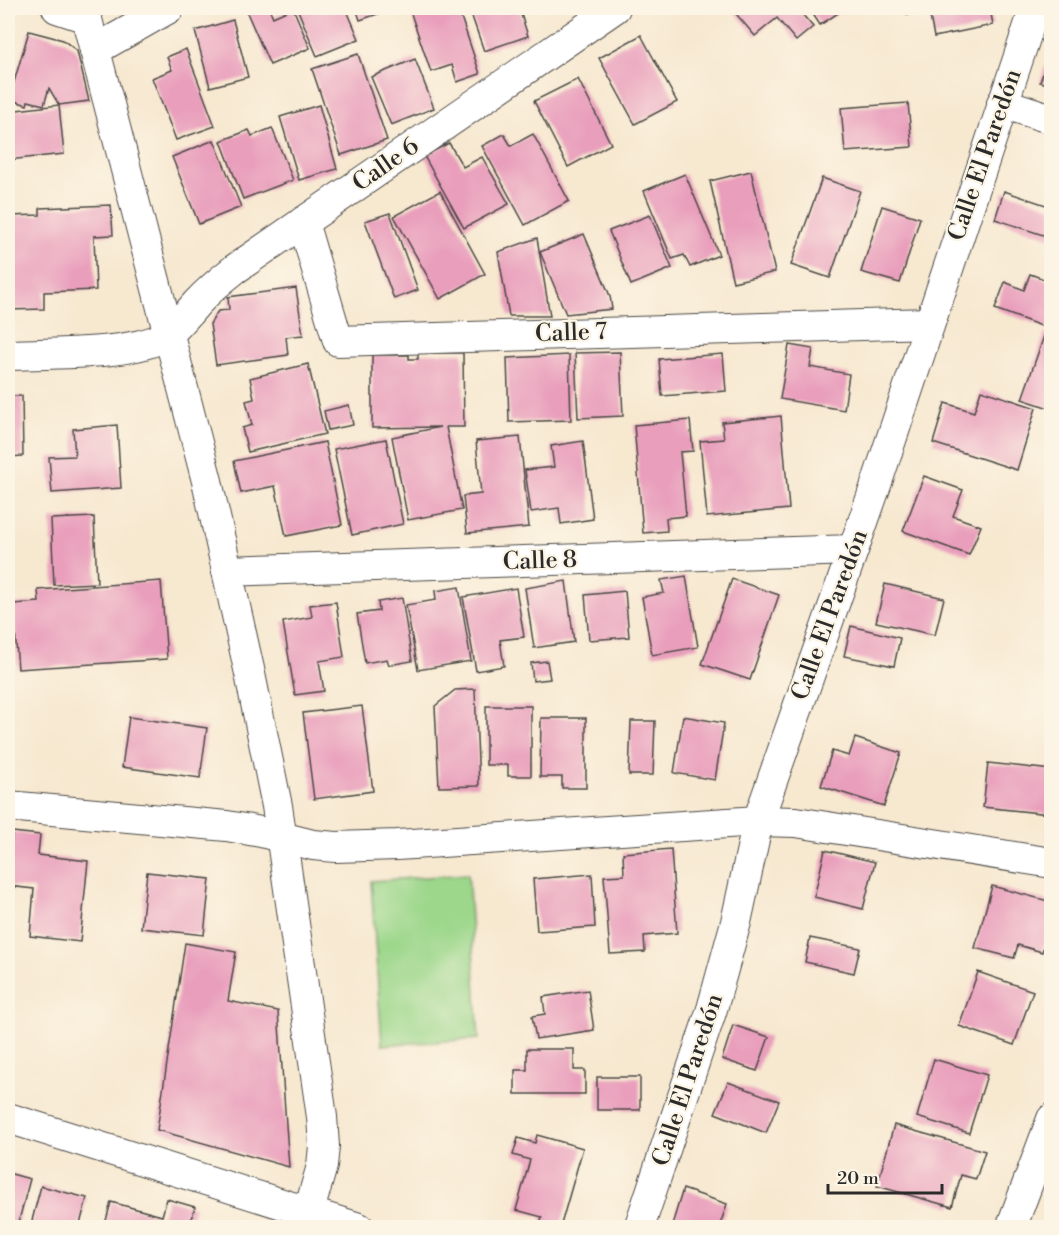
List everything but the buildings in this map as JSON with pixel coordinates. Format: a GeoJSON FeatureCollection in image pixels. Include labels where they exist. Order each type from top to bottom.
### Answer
{"type":"FeatureCollection","features":[{"type":"Feature","properties":{"kind":"street"},"geometry":{"type":"LineString","coordinates":[[57,8],[85,13],[207,481],[251,681],[281,837],[322,1117],[324,1146],[322,1166],[306,1220]]}},
{"type":"Feature","properties":{"kind":"street"},"geometry":{"type":"LineString","coordinates":[[95,50],[169,8]]}},
{"type":"Feature","properties":{"kind":"street","name":"Calle 6"},"geometry":{"type":"LineString","coordinates":[[168,334],[218,282],[615,8]]}},
{"type":"Feature","properties":{"kind":"street","name":"Calle El Paredón"},"geometry":{"type":"LineString","coordinates":[[639,1227],[712,1009],[736,922],[758,821],[853,550],[1035,8]]}},
{"type":"Feature","properties":{"kind":"street"},"geometry":{"type":"LineString","coordinates":[[1002,103],[1052,119]]}},
{"type":"Feature","properties":{"kind":"street","name":"Calle 7"},"geometry":{"type":"LineString","coordinates":[[303,222],[338,341],[929,323]]}},
{"type":"Feature","properties":{"kind":"street"},"geometry":{"type":"LineString","coordinates":[[8,355],[133,347],[152,342],[168,334]]}},
{"type":"Feature","properties":{"kind":"street","name":"Calle 8"},"geometry":{"type":"LineString","coordinates":[[227,571],[853,550]]}},
{"type":"Feature","properties":{"kind":"street"},"geometry":{"type":"LineString","coordinates":[[8,806],[227,826],[336,847],[758,821],[817,824],[1052,863]]}},
{"type":"Feature","properties":{"kind":"street"},"geometry":{"type":"LineString","coordinates":[[8,1118],[306,1220],[359,1227]]}},
{"type":"Feature","properties":{"kind":"street"},"geometry":{"type":"LineString","coordinates":[[1011,1227],[1052,1119]]}},
{"type":"Feature","properties":{"kind":"green space"},"geometry":{"type":"Polygon","coordinates":[[[468,874],[479,1039],[382,1045],[371,881],[468,874]]]}}]}
